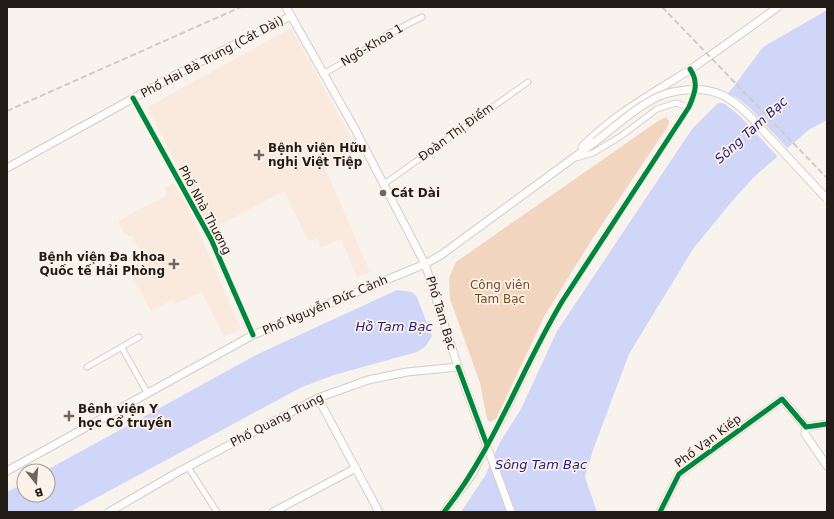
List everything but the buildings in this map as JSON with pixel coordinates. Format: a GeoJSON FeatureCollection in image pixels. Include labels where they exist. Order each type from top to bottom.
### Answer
{"type":"FeatureCollection","features":[{"type":"Feature","properties":{"kind":"main road","name":"Phố Tam Bạc"},"geometry":{"type":"LineString","coordinates":[[286,7],[384,184],[425,264],[458,367],[511,512]]}},
{"type":"Feature","properties":{"kind":"main road","name":"Phố Nguyễn Đức Cảnh"},"geometry":{"type":"LineString","coordinates":[[571,159],[592,137],[628,110],[690,69],[778,7]]}},
{"type":"Feature","properties":{"kind":"main road","name":"Phố Hai Bà Trưng (Cát Dài)"},"geometry":{"type":"LineString","coordinates":[[7,168],[188,68],[291,16]]}},
{"type":"Feature","properties":{"kind":"main road","name":"Phố Nguyễn Đức Cảnh"},"geometry":{"type":"LineString","coordinates":[[7,471],[253,335],[425,264],[441,255],[646,104],[665,94],[691,89],[704,90],[721,95],[734,102],[757,124],[827,200]]}},
{"type":"Feature","properties":{"kind":"main road","name":"Phố Quang Trung"},"geometry":{"type":"LineString","coordinates":[[109,512],[188,467],[318,398],[368,380],[407,372],[458,367]]}},
{"type":"Feature","properties":{"kind":"main road"},"geometry":{"type":"LineString","coordinates":[[318,398],[379,512]]}},
{"type":"Feature","properties":{"kind":"main road","name":"Phố Vạn Kiếp"},"geometry":{"type":"LineString","coordinates":[[660,512],[678,474],[782,399],[806,427]]}},
{"type":"Feature","properties":{"kind":"main road"},"geometry":{"type":"LineString","coordinates":[[827,424],[806,427],[805,434],[827,466]]}},
{"type":"Feature","properties":{"kind":"main road"},"geometry":{"type":"LineString","coordinates":[[444,512],[472,473],[487,445]]}},
{"type":"Feature","properties":{"kind":"main road"},"geometry":{"type":"LineString","coordinates":[[273,512],[356,468]]}},
{"type":"Feature","properties":{"kind":"street","name":"Ngõ-Khoa 1"},"geometry":{"type":"LineString","coordinates":[[323,74],[360,53],[388,34],[422,17]]}},
{"type":"Feature","properties":{"kind":"street"},"geometry":{"type":"LineString","coordinates":[[487,445],[504,416],[550,322],[689,106],[694,94],[695,77],[690,69]]}},
{"type":"Feature","properties":{"kind":"street","name":"Đoàn Thị Điểm"},"geometry":{"type":"LineString","coordinates":[[384,184],[528,82]]}},
{"type":"Feature","properties":{"kind":"street","name":"Phố Nhà Thương"},"geometry":{"type":"LineString","coordinates":[[133,98],[211,239],[253,335]]}},
{"type":"Feature","properties":{"kind":"street"},"geometry":{"type":"LineString","coordinates":[[571,159],[593,153],[621,136],[657,109],[676,103],[689,106]]}},
{"type":"Feature","properties":{"kind":"street"},"geometry":{"type":"LineString","coordinates":[[87,367],[139,337]]}},
{"type":"Feature","properties":{"kind":"street"},"geometry":{"type":"LineString","coordinates":[[122,348],[148,394]]}},
{"type":"Feature","properties":{"kind":"street"},"geometry":{"type":"LineString","coordinates":[[188,467],[217,512]]}},
{"type":"Feature","properties":{"kind":"shaded area","name":"Bệnh viện Hữu nghị Việt Tiệp"},"geometry":{"type":"Polygon","coordinates":[[[291,28],[357,148],[334,162],[335,166],[326,170],[370,272],[357,277],[341,239],[321,248],[317,238],[308,241],[284,191],[211,230],[148,107],[291,28]]]}},
{"type":"Feature","properties":{"kind":"shaded area","name":"Bệnh viện Đa khoa Quốc tế Hải Phòng"},"geometry":{"type":"Polygon","coordinates":[[[174,183],[186,203],[241,329],[224,337],[202,292],[175,304],[173,300],[151,311],[128,269],[145,259],[132,236],[125,235],[118,221],[167,195],[164,188],[174,183]]]}},
{"type":"Feature","properties":{"kind":"green space","name":"Công viên Tam Bạc"},"geometry":{"type":"Polygon","coordinates":[[[666,117],[669,121],[668,126],[591,241],[545,315],[496,419],[490,422],[487,419],[480,383],[450,299],[449,278],[456,262],[658,121],[666,117]]]}},
{"type":"Feature","properties":{"kind":"water","name":"Sông Tam Bạc"},"geometry":{"type":"Polygon","coordinates":[[[827,10],[827,120],[810,129],[777,157],[754,177],[733,200],[693,249],[629,354],[593,450],[585,477],[597,512],[461,512],[485,476],[500,442],[521,409],[557,331],[692,129],[731,90],[763,47],[827,10]]]}},
{"type":"Feature","properties":{"kind":"water","name":"Hồ Tam Bạc"},"geometry":{"type":"Polygon","coordinates":[[[397,290],[412,292],[417,297],[432,336],[426,346],[417,352],[334,375],[302,387],[70,512],[7,512],[7,492],[16,487],[16,503],[56,503],[56,465],[258,354],[397,290]]]}},
{"type":"Feature","properties":{"kind":"pier"},"geometry":{"type":"Polygon","coordinates":[[[725,93],[736,97],[750,108],[789,150],[779,158],[740,116],[725,104],[716,102],[725,93]]]}},
{"type":"Feature","properties":{"kind":"railway"},"geometry":{"type":"LineString","coordinates":[[7,111],[241,7]]}},
{"type":"Feature","properties":{"kind":"railway"},"geometry":{"type":"LineString","coordinates":[[662,7],[827,178]]}},
{"type":"Feature","properties":{"kind":"cycle path"},"geometry":{"type":"LineString","coordinates":[[444,512],[478,462],[548,326],[563,300],[689,107],[695,88],[693,74],[690,69]]}},
{"type":"Feature","properties":{"kind":"cycle path"},"geometry":{"type":"LineString","coordinates":[[133,98],[211,239],[253,335]]}},
{"type":"Feature","properties":{"kind":"cycle path"},"geometry":{"type":"LineString","coordinates":[[458,367],[487,445]]}},
{"type":"Feature","properties":{"kind":"cycle path"},"geometry":{"type":"LineString","coordinates":[[660,512],[679,474],[782,399],[806,427],[827,424]]}},
{"type":"Feature","properties":{"kind":"place","name":"Bệnh viện Hữu nghị Việt Tiệp"},"geometry":{"type":"Point","coordinates":[259,155]}},
{"type":"Feature","properties":{"kind":"place","name":"Cát Dài"},"geometry":{"type":"Point","coordinates":[383,193]}},
{"type":"Feature","properties":{"kind":"place","name":"Bệnh viện Đa khoa Quốc tế Hải Phòng"},"geometry":{"type":"Point","coordinates":[174,264]}},
{"type":"Feature","properties":{"kind":"place","name":"Bênh viện Y học Cổ truyền"},"geometry":{"type":"Point","coordinates":[69,416]}}]}
